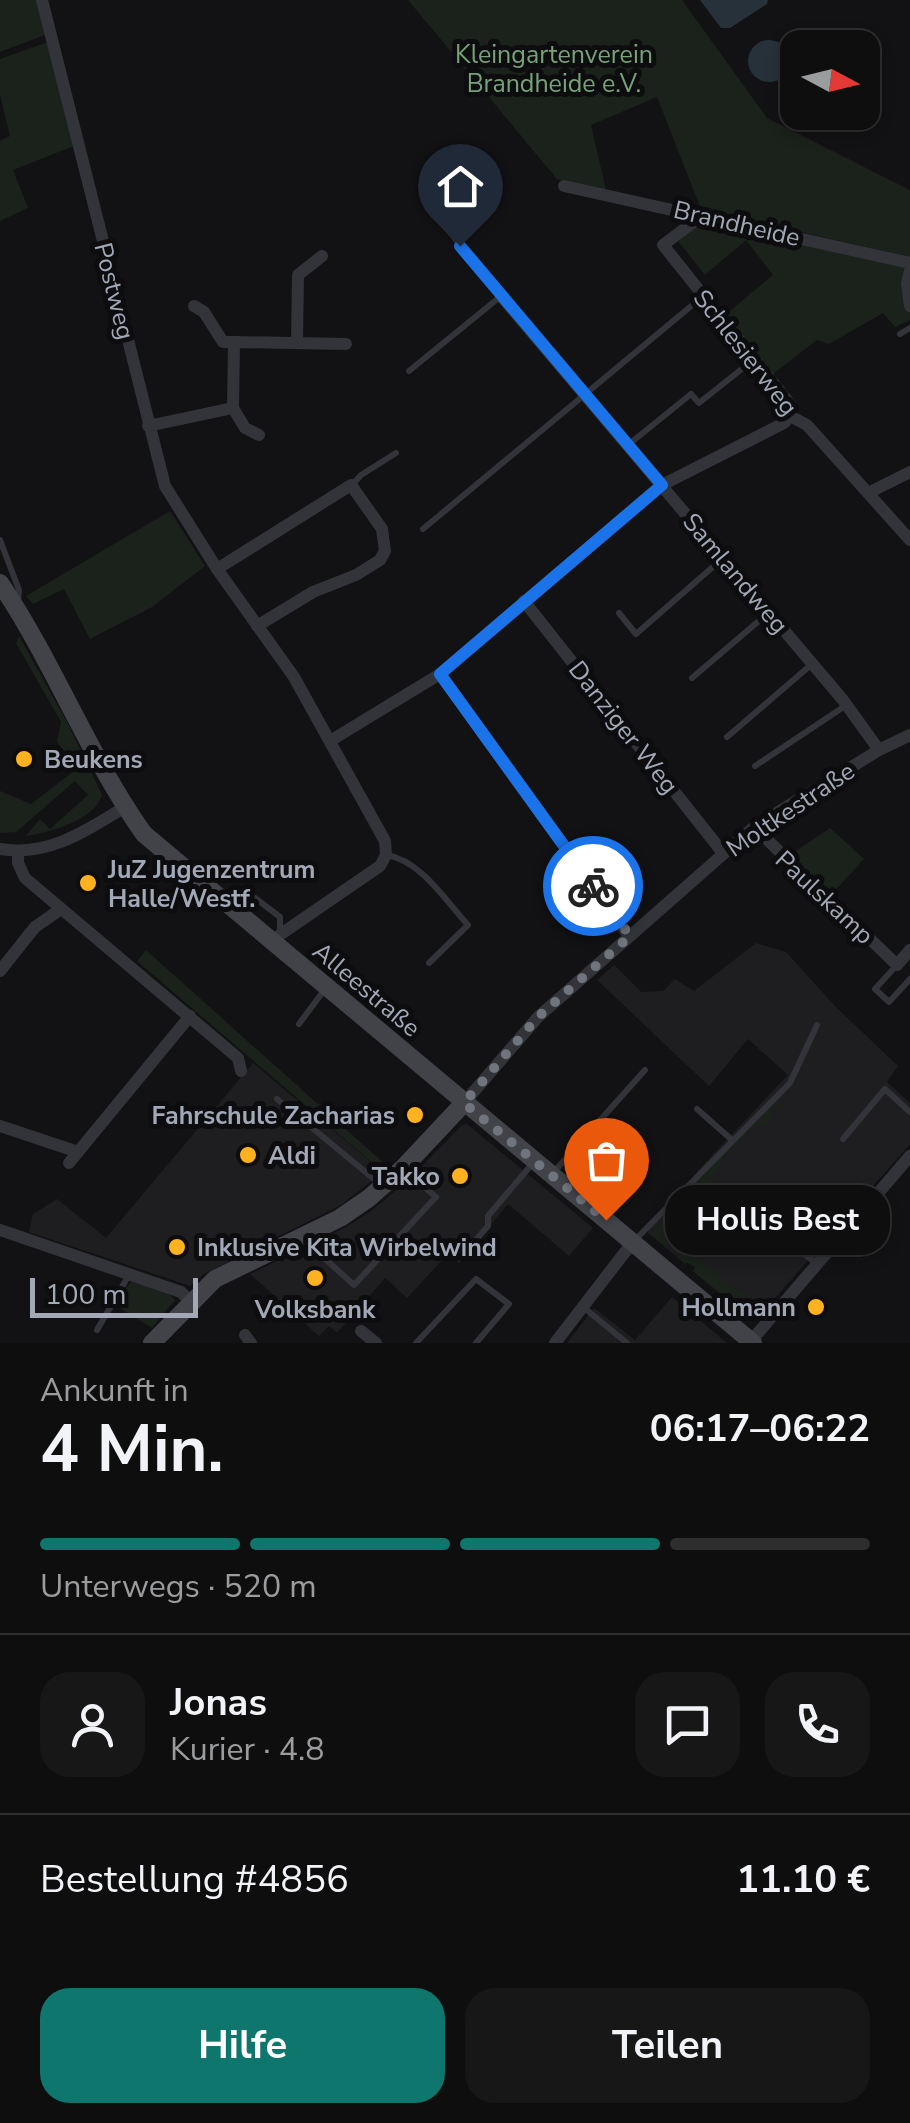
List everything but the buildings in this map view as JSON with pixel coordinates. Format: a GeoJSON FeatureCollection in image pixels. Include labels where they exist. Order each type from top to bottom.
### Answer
{"type":"FeatureCollection","features":[{"type":"Feature","properties":{"kind":"street","name":"Postweg"},"geometry":{"type":"LineString","coordinates":[[42,0],[165,486],[294,677],[386,841],[386,854]]}},
{"type":"Feature","properties":{"kind":"street","name":"Brandheide"},"geometry":{"type":"LineString","coordinates":[[564,186],[910,263]]}},
{"type":"Feature","properties":{"kind":"street","name":"Schlesierweg"},"geometry":{"type":"LineString","coordinates":[[703,214],[662,246],[790,404],[790,416],[807,425],[910,540]]}},
{"type":"Feature","properties":{"kind":"street"},"geometry":{"type":"LineString","coordinates":[[297,343],[298,275],[322,256]]}},
{"type":"Feature","properties":{"kind":"street"},"geometry":{"type":"LineString","coordinates":[[910,271],[910,306]]}},
{"type":"Feature","properties":{"kind":"street","name":"Samlandweg"},"geometry":{"type":"LineString","coordinates":[[501,296],[724,558],[879,750]]}},
{"type":"Feature","properties":{"kind":"street"},"geometry":{"type":"LineString","coordinates":[[194,306],[204,312],[224,342],[346,344]]}},
{"type":"Feature","properties":{"kind":"street"},"geometry":{"type":"LineString","coordinates":[[234,342],[233,408],[245,428],[258,435]]}},
{"type":"Feature","properties":{"kind":"street"},"geometry":{"type":"LineString","coordinates":[[148,426],[233,408]]}},
{"type":"Feature","properties":{"kind":"street"},"geometry":{"type":"LineString","coordinates":[[330,741],[440,674],[662,485],[784,423],[790,416]]}},
{"type":"Feature","properties":{"kind":"street"},"geometry":{"type":"LineString","coordinates":[[868,493],[910,472]]}},
{"type":"Feature","properties":{"kind":"street"},"geometry":{"type":"LineString","coordinates":[[217,568],[351,486],[382,529],[385,551],[380,560],[356,575],[313,592],[257,626]]}},
{"type":"Feature","properties":{"kind":"street","name":"Alleestraße"},"geometry":{"type":"LineString","coordinates":[[0,583],[125,807],[144,834],[241,916],[277,938],[326,987],[752,1342]]}},
{"type":"Feature","properties":{"kind":"street","name":"Danziger Weg"},"geometry":{"type":"LineString","coordinates":[[524,601],[723,853]]}},
{"type":"Feature","properties":{"kind":"street"},"geometry":{"type":"LineString","coordinates":[[440,674],[630,936]]}},
{"type":"Feature","properties":{"kind":"street","name":"Moltkestraße"},"geometry":{"type":"LineString","coordinates":[[464,1103],[538,1017],[723,853],[754,828],[879,750],[910,736]]}},
{"type":"Feature","properties":{"kind":"street"},"geometry":{"type":"LineString","coordinates":[[6,850],[63,843],[125,807]]}},
{"type":"Feature","properties":{"kind":"street","name":"Paulskamp"},"geometry":{"type":"LineString","coordinates":[[754,828],[897,965],[910,950]]}},
{"type":"Feature","properties":{"kind":"street"},"geometry":{"type":"LineString","coordinates":[[6,850],[25,878],[238,1058],[241,1071]]}},
{"type":"Feature","properties":{"kind":"street"},"geometry":{"type":"LineString","coordinates":[[277,938],[380,866],[386,854]]}},
{"type":"Feature","properties":{"kind":"street"},"geometry":{"type":"LineString","coordinates":[[0,971],[35,927],[61,908]]}},
{"type":"Feature","properties":{"kind":"street"},"geometry":{"type":"LineString","coordinates":[[68,1164],[190,1016]]}},
{"type":"Feature","properties":{"kind":"street"},"geometry":{"type":"LineString","coordinates":[[152,1343],[216,1279],[308,1242],[408,1173],[464,1103]]}},
{"type":"Feature","properties":{"kind":"street"},"geometry":{"type":"LineString","coordinates":[[0,1126],[78,1152]]}},
{"type":"Feature","properties":{"kind":"street"},"geometry":{"type":"LineString","coordinates":[[752,1342],[910,1156]]}},
{"type":"Feature","properties":{"kind":"street"},"geometry":{"type":"LineString","coordinates":[[0,1230],[181,1292],[190,1301]]}},
{"type":"Feature","properties":{"kind":"street"},"geometry":{"type":"LineString","coordinates":[[554,1343],[632,1243]]}},
{"type":"Feature","properties":{"kind":"street"},"geometry":{"type":"LineString","coordinates":[[361,1332],[376,1343]]}},
{"type":"Feature","properties":{"kind":"lane","name":"Samlandweg"},"geometry":{"type":"LineString","coordinates":[[436,215],[501,296]]}},
{"type":"Feature","properties":{"kind":"lane"},"geometry":{"type":"LineString","coordinates":[[409,371],[501,296]]}},
{"type":"Feature","properties":{"kind":"lane"},"geometry":{"type":"LineString","coordinates":[[422,530],[703,296]]}},
{"type":"Feature","properties":{"kind":"lane"},"geometry":{"type":"LineString","coordinates":[[900,334],[910,328]]}},
{"type":"Feature","properties":{"kind":"lane"},"geometry":{"type":"LineString","coordinates":[[628,445],[691,394],[698,403],[754,359]]}},
{"type":"Feature","properties":{"kind":"lane"},"geometry":{"type":"LineString","coordinates":[[351,486],[396,453]]}},
{"type":"Feature","properties":{"kind":"lane"},"geometry":{"type":"LineString","coordinates":[[0,540],[19,590],[17,608]]}},
{"type":"Feature","properties":{"kind":"lane"},"geometry":{"type":"LineString","coordinates":[[619,613],[636,634],[724,558]]}},
{"type":"Feature","properties":{"kind":"lane"},"geometry":{"type":"LineString","coordinates":[[692,678],[768,612]]}},
{"type":"Feature","properties":{"kind":"lane"},"geometry":{"type":"LineString","coordinates":[[727,738],[812,664]]}},
{"type":"Feature","properties":{"kind":"lane"},"geometry":{"type":"LineString","coordinates":[[754,766],[846,706]]}},
{"type":"Feature","properties":{"kind":"lane"},"geometry":{"type":"LineString","coordinates":[[386,854],[414,866],[468,925],[429,963]]}},
{"type":"Feature","properties":{"kind":"lane","name":"Paulskamp"},"geometry":{"type":"LineString","coordinates":[[897,965],[875,989],[889,1002],[910,979]]}},
{"type":"Feature","properties":{"kind":"lane"},"geometry":{"type":"LineString","coordinates":[[299,1024],[326,987]]}},
{"type":"Feature","properties":{"kind":"lane"},"geometry":{"type":"LineString","coordinates":[[632,1243],[790,1084],[817,1025]]}},
{"type":"Feature","properties":{"kind":"lane"},"geometry":{"type":"LineString","coordinates":[[552,1175],[645,1070]]}},
{"type":"Feature","properties":{"kind":"lane"},"geometry":{"type":"LineString","coordinates":[[843,1139],[885,1089],[910,1112]]}},
{"type":"Feature","properties":{"kind":"lane"},"geometry":{"type":"LineString","coordinates":[[277,1099],[383,1187]]}},
{"type":"Feature","properties":{"kind":"lane"},"geometry":{"type":"LineString","coordinates":[[697,1109],[732,1140]]}},
{"type":"Feature","properties":{"kind":"lane"},"geometry":{"type":"LineString","coordinates":[[460,1256],[488,1226],[488,1216],[534,1162]]}},
{"type":"Feature","properties":{"kind":"lane"},"geometry":{"type":"LineString","coordinates":[[308,1242],[354,1285],[436,1197],[408,1173]]}},
{"type":"Feature","properties":{"kind":"lane"},"geometry":{"type":"LineString","coordinates":[[800,1187],[834,1204],[854,1221]]}},
{"type":"Feature","properties":{"kind":"lane"},"geometry":{"type":"LineString","coordinates":[[773,1188],[762,1222],[817,1264]]}},
{"type":"Feature","properties":{"kind":"lane"},"geometry":{"type":"LineString","coordinates":[[97,1330],[130,1274]]}},
{"type":"Feature","properties":{"kind":"lane"},"geometry":{"type":"LineString","coordinates":[[416,1343],[476,1279],[509,1304],[476,1343]]}},
{"type":"Feature","properties":{"kind":"lane"},"geometry":{"type":"LineString","coordinates":[[582,1306],[628,1343]]}},
{"type":"Feature","properties":{"kind":"shaded area"},"geometry":{"type":"Polygon","coordinates":[[[700,0],[768,0],[730,28],[721,28],[700,0]]]}},
{"type":"Feature","properties":{"kind":"shaded area"},"geometry":{"type":"Polygon","coordinates":[[[761,42],[777,42],[780,78],[761,80],[750,69],[750,53],[761,42]]]}},
{"type":"Feature","properties":{"kind":"shaded area"},"geometry":{"type":"Polygon","coordinates":[[[756,943],[786,952],[898,1066],[887,1082],[910,1103],[910,1144],[762,1313],[750,1318],[693,1271],[696,1267],[689,1261],[685,1264],[647,1232],[701,1167],[788,1075],[748,1039],[709,1086],[597,980],[614,965],[641,992],[663,991],[675,979],[694,991],[756,943]]]}},
{"type":"Feature","properties":{"kind":"shaded area"},"geometry":{"type":"Polygon","coordinates":[[[253,1063],[383,1172],[341,1205],[204,1274],[190,1286],[29,1232],[33,1214],[57,1199],[106,1238],[253,1063]]]}},
{"type":"Feature","properties":{"kind":"shaded area"},"geometry":{"type":"Polygon","coordinates":[[[467,1124],[593,1228],[569,1256],[508,1204],[459,1263],[447,1255],[407,1298],[385,1278],[337,1333],[329,1326],[319,1336],[250,1274],[371,1211],[467,1124]]]}},
{"type":"Feature","properties":{"kind":"shaded area"},"geometry":{"type":"Polygon","coordinates":[[[672,1297],[727,1343],[567,1343],[594,1308],[635,1340],[672,1297]]]}},
{"type":"Feature","properties":{"kind":"green space"},"geometry":{"type":"Polygon","coordinates":[[[0,0],[38,0],[45,35],[0,52],[0,0]]]}},
{"type":"Feature","properties":{"kind":"green space","name":"Kleingartenverein Brandheide e.V."},"geometry":{"type":"Polygon","coordinates":[[[408,0],[682,0],[767,118],[780,125],[780,130],[791,130],[910,190],[910,257],[701,209],[657,97],[591,125],[606,190],[557,179],[408,0]]]}},
{"type":"Feature","properties":{"kind":"green space"},"geometry":{"type":"Polygon","coordinates":[[[48,42],[74,146],[13,170],[28,208],[0,221],[0,141],[10,136],[0,94],[0,59],[48,42]]]}},
{"type":"Feature","properties":{"kind":"green space"},"geometry":{"type":"Polygon","coordinates":[[[708,219],[910,268],[910,320],[895,327],[883,313],[829,344],[817,340],[773,374],[725,315],[773,275],[746,240],[705,275],[678,241],[708,219]]]}},
{"type":"Feature","properties":{"kind":"green space"},"geometry":{"type":"Polygon","coordinates":[[[170,511],[205,566],[152,607],[90,639],[64,589],[33,604],[26,596],[170,511]]]}},
{"type":"Feature","properties":{"kind":"green space"},"geometry":{"type":"Polygon","coordinates":[[[19,636],[102,795],[81,818],[58,828],[26,836],[40,819],[50,829],[88,795],[75,781],[16,832],[0,833],[0,791],[31,804],[74,771],[57,741],[61,722],[16,643],[19,636]]]}},
{"type":"Feature","properties":{"kind":"green space"},"geometry":{"type":"Polygon","coordinates":[[[830,828],[864,859],[832,894],[790,855],[830,828]]]}},
{"type":"Feature","properties":{"kind":"green space"},"geometry":{"type":"Polygon","coordinates":[[[146,950],[388,1167],[383,1172],[137,961],[146,950]]]}},
{"type":"Feature","properties":{"kind":"green space"},"geometry":{"type":"Polygon","coordinates":[[[778,1100],[768,1126],[755,1126],[727,1153],[692,1219],[666,1248],[651,1234],[733,1142],[778,1100]]]}},
{"type":"Feature","properties":{"kind":"green space"},"geometry":{"type":"Polygon","coordinates":[[[687,1249],[761,1309],[768,1306],[750,1318],[693,1271],[695,1267],[680,1259],[687,1249]]]}},
{"type":"Feature","properties":{"kind":"green space"},"geometry":{"type":"Polygon","coordinates":[[[132,1280],[168,1293],[175,1300],[152,1328],[115,1305],[132,1280]]]}},
{"type":"Feature","properties":{"kind":"way so far"},"geometry":{"type":"LineString","coordinates":[[593,886],[630,936],[538,1017],[464,1103],[606,1220]]}},
{"type":"Feature","properties":{"kind":"place","name":"Beukens"},"geometry":{"type":"Point","coordinates":[24,759]}},
{"type":"Feature","properties":{"kind":"place","name":"JuZ Jugenzentrum Halle/Westf."},"geometry":{"type":"Point","coordinates":[88,883]}},
{"type":"Feature","properties":{"kind":"place","name":"Fahrschule Zacharias"},"geometry":{"type":"Point","coordinates":[415,1115]}},
{"type":"Feature","properties":{"kind":"place","name":"Aldi"},"geometry":{"type":"Point","coordinates":[248,1155]}},
{"type":"Feature","properties":{"kind":"place","name":"Takko"},"geometry":{"type":"Point","coordinates":[460,1176]}},
{"type":"Feature","properties":{"kind":"place","name":"Hollis Best"},"geometry":{"type":"Point","coordinates":[606,1220]}},
{"type":"Feature","properties":{"kind":"place","name":"Inklusive Kita Wirbelwind"},"geometry":{"type":"Point","coordinates":[177,1247]}},
{"type":"Feature","properties":{"kind":"place","name":"Volksbank"},"geometry":{"type":"Point","coordinates":[315,1278]}},
{"type":"Feature","properties":{"kind":"place","name":"Hollmann"},"geometry":{"type":"Point","coordinates":[816,1307]}},
{"type":"Feature","properties":{"kind":"route"},"geometry":{"type":"LineString","coordinates":[[460,246],[662,485],[440,674],[593,886]]}}]}
